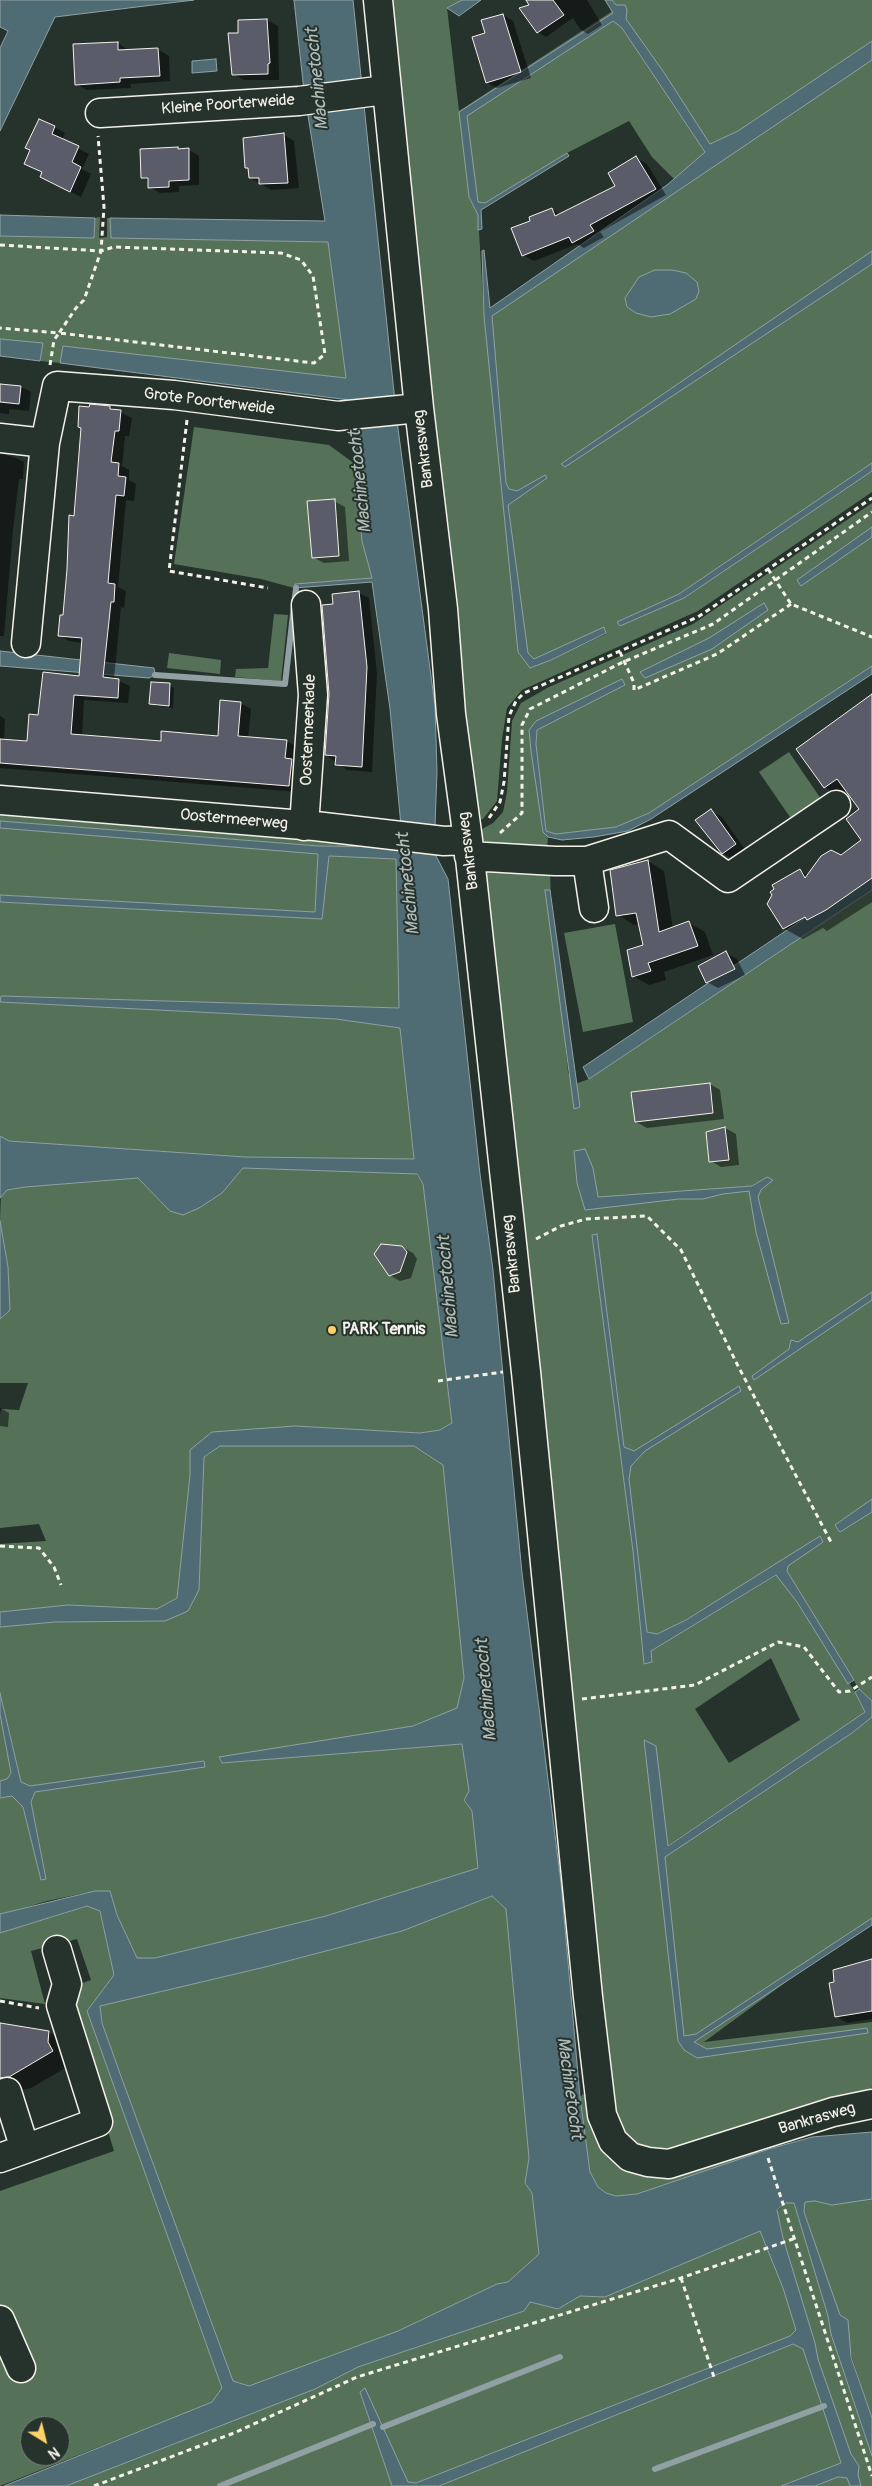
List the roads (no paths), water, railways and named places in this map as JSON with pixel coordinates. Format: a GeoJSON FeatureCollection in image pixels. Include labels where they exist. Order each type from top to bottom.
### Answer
{"type":"FeatureCollection","features":[{"type":"Feature","properties":{"kind":"street","name":"Bankrasweg"},"geometry":{"type":"LineString","coordinates":[[378,0],[376,91],[410,409],[443,609],[460,846],[526,1372],[557,1702],[602,2115],[613,2140],[630,2157],[648,2162],[669,2164],[763,2142],[833,2112],[872,2104]]}},
{"type":"Feature","properties":{"kind":"street","name":"Kleine Poorterweide"},"geometry":{"type":"LineString","coordinates":[[100,113],[300,101],[376,91]]}},
{"type":"Feature","properties":{"kind":"street","name":"Grote Poorterweide"},"geometry":{"type":"LineString","coordinates":[[45,443],[57,386],[190,398],[338,416],[410,409]]}},
{"type":"Feature","properties":{"kind":"street"},"geometry":{"type":"LineString","coordinates":[[0,438],[45,443],[26,643]]}},
{"type":"Feature","properties":{"kind":"street","name":"Oostermeerkade"},"geometry":{"type":"LineString","coordinates":[[304,826],[313,695],[306,605]]}},
{"type":"Feature","properties":{"kind":"street","name":"Oostermeerweg"},"geometry":{"type":"LineString","coordinates":[[0,800],[304,826],[460,846],[555,862],[587,861],[669,835],[728,878],[836,805]]}},
{"type":"Feature","properties":{"kind":"street"},"geometry":{"type":"LineString","coordinates":[[587,861],[594,908]]}},
{"type":"Feature","properties":{"kind":"street"},"geometry":{"type":"LineString","coordinates":[[8,2092],[12,2153],[98,2122],[62,2005],[67,1984],[57,1950]]}},
{"type":"Feature","properties":{"kind":"street"},"geometry":{"type":"LineString","coordinates":[[0,2320],[21,2368]]}},
{"type":"Feature","properties":{"kind":"water"},"geometry":{"type":"Polygon","coordinates":[[[0,0],[194,0],[55,17],[0,131],[0,48],[8,31],[0,27],[0,0]]]}},
{"type":"Feature","properties":{"kind":"water","name":"Machinetocht"},"geometry":{"type":"Polygon","coordinates":[[[294,0],[353,0],[397,421],[435,706],[437,772],[434,852],[448,879],[480,1174],[493,1270],[522,1573],[561,1883],[580,2097],[590,2172],[598,2187],[606,2193],[616,2196],[637,2194],[769,2149],[812,2137],[872,2132],[872,2199],[832,2205],[815,2201],[805,2202],[804,2212],[840,2315],[848,2320],[851,2357],[872,2418],[872,2456],[831,2334],[828,2316],[794,2203],[785,2203],[777,2210],[783,2238],[815,2343],[818,2359],[851,2454],[859,2466],[858,2475],[861,2486],[850,2486],[847,2478],[838,2477],[815,2486],[781,2486],[841,2463],[803,2349],[793,2344],[439,2486],[392,2486],[360,2392],[365,2388],[408,2482],[416,2483],[790,2336],[796,2330],[783,2288],[760,2231],[605,2297],[580,2296],[558,2309],[530,2302],[524,2311],[358,2367],[315,2389],[66,2486],[4,2486],[54,2466],[70,2466],[70,2459],[212,2402],[222,2388],[87,2011],[114,1975],[100,1911],[87,1906],[0,1933],[0,1914],[95,1891],[110,1891],[117,1915],[137,1958],[155,1958],[326,1916],[478,1868],[472,1811],[464,1800],[469,1791],[462,1744],[222,1763],[219,1757],[413,1726],[457,1708],[464,1678],[443,1465],[414,1446],[220,1446],[204,1457],[199,1590],[188,1611],[165,1621],[55,1622],[0,1627],[0,1612],[68,1605],[157,1609],[177,1598],[190,1475],[190,1450],[212,1432],[295,1426],[420,1433],[440,1430],[452,1423],[423,1184],[417,1174],[243,1168],[222,1193],[199,1208],[183,1215],[170,1211],[138,1178],[25,1187],[7,1190],[0,1198],[0,1136],[9,1141],[245,1157],[414,1159],[400,1028],[336,1019],[0,1002],[1,996],[399,1008],[396,859],[329,856],[322,919],[0,902],[0,895],[315,912],[318,854],[0,828],[0,821],[319,846],[403,847],[390,709],[372,582],[294,588],[295,584],[372,578],[362,541],[349,400],[60,363],[63,346],[346,378],[328,242],[111,238],[110,218],[325,221],[304,91],[294,0]],[[492,1896],[402,1931],[265,1967],[100,2006],[102,2023],[233,2381],[249,2386],[398,2331],[497,2284],[508,2282],[539,2254],[532,2193],[525,2183],[529,2158],[506,1909],[492,1896]]]}},
{"type":"Feature","properties":{"kind":"water"},"geometry":{"type":"Polygon","coordinates":[[[462,0],[481,0],[459,16],[447,8],[462,0]]]}},
{"type":"Feature","properties":{"kind":"water"},"geometry":{"type":"Polygon","coordinates":[[[605,0],[612,0],[616,5],[625,5],[627,10],[626,19],[665,74],[710,144],[738,131],[872,41],[872,60],[492,316],[506,483],[509,489],[517,491],[545,475],[547,478],[508,505],[528,653],[534,659],[604,627],[606,633],[551,660],[530,668],[518,652],[484,316],[482,251],[484,250],[490,308],[667,185],[705,152],[622,28],[613,21],[467,116],[478,202],[485,203],[567,153],[569,156],[481,210],[482,229],[478,230],[478,215],[469,197],[459,112],[613,13],[605,0]]]}},
{"type":"Feature","properties":{"kind":"water"},"geometry":{"type":"Polygon","coordinates":[[[216,59],[217,71],[192,73],[192,61],[216,59]]]}},
{"type":"Feature","properties":{"kind":"water"},"geometry":{"type":"Polygon","coordinates":[[[0,215],[95,218],[94,238],[0,236],[0,215]]]}},
{"type":"Feature","properties":{"kind":"water"},"geometry":{"type":"Polygon","coordinates":[[[872,251],[872,264],[565,467],[561,464],[872,251]]]}},
{"type":"Feature","properties":{"kind":"water"},"geometry":{"type":"Polygon","coordinates":[[[655,270],[672,270],[686,273],[697,282],[699,291],[696,299],[670,314],[651,317],[636,313],[627,307],[625,298],[639,277],[655,270]]]}},
{"type":"Feature","properties":{"kind":"water"},"geometry":{"type":"Polygon","coordinates":[[[0,339],[43,343],[40,361],[0,356],[0,339]]]}},
{"type":"Feature","properties":{"kind":"water"},"geometry":{"type":"Polygon","coordinates":[[[872,463],[872,471],[684,598],[620,626],[617,622],[679,594],[872,463]]]}},
{"type":"Feature","properties":{"kind":"water"},"geometry":{"type":"Polygon","coordinates":[[[872,527],[872,537],[801,586],[797,580],[872,527]]]}},
{"type":"Feature","properties":{"kind":"water"},"geometry":{"type":"Polygon","coordinates":[[[764,603],[768,610],[712,649],[645,678],[640,672],[709,638],[764,603]]]}},
{"type":"Feature","properties":{"kind":"water"},"geometry":{"type":"Polygon","coordinates":[[[0,651],[154,668],[155,675],[149,678],[0,666],[0,651]]]}},
{"type":"Feature","properties":{"kind":"water"},"geometry":{"type":"Polygon","coordinates":[[[872,666],[872,674],[651,819],[628,831],[562,840],[548,837],[543,832],[529,730],[536,721],[622,679],[625,685],[537,730],[536,744],[546,831],[556,834],[616,827],[649,813],[872,666]]]}},
{"type":"Feature","properties":{"kind":"water"},"geometry":{"type":"Polygon","coordinates":[[[872,873],[872,890],[589,1079],[583,1067],[872,873]]]}},
{"type":"Feature","properties":{"kind":"water"},"geometry":{"type":"Polygon","coordinates":[[[545,890],[550,890],[580,1107],[574,1109],[545,890]]]}},
{"type":"Feature","properties":{"kind":"water"},"geometry":{"type":"Polygon","coordinates":[[[585,1149],[593,1168],[598,1197],[752,1186],[767,1177],[773,1180],[761,1190],[758,1197],[789,1323],[781,1324],[756,1232],[749,1191],[703,1199],[679,1199],[585,1210],[577,1183],[574,1151],[585,1149]]]}},
{"type":"Feature","properties":{"kind":"water"},"geometry":{"type":"Polygon","coordinates":[[[0,1221],[8,1267],[10,1310],[0,1319],[0,1221]]]}},
{"type":"Feature","properties":{"kind":"water"},"geometry":{"type":"Polygon","coordinates":[[[597,1234],[624,1447],[634,1451],[739,1386],[741,1391],[645,1451],[631,1466],[629,1479],[647,1632],[657,1634],[686,1620],[820,1536],[823,1542],[788,1566],[787,1571],[854,1680],[848,1684],[797,1602],[776,1575],[651,1651],[652,1662],[644,1664],[633,1551],[592,1235],[597,1234]]]}},
{"type":"Feature","properties":{"kind":"water"},"geometry":{"type":"Polygon","coordinates":[[[872,1292],[872,1300],[754,1380],[752,1376],[789,1349],[791,1340],[798,1342],[872,1292]]]}},
{"type":"Feature","properties":{"kind":"water"},"geometry":{"type":"Polygon","coordinates":[[[872,1499],[872,1512],[840,1532],[838,1530],[835,1525],[872,1499]]]}},
{"type":"Feature","properties":{"kind":"water"},"geometry":{"type":"Polygon","coordinates":[[[859,1689],[872,1701],[872,1717],[852,1733],[665,1857],[684,2036],[696,2034],[872,1918],[872,1925],[694,2042],[707,2049],[867,2028],[868,2033],[697,2058],[684,2050],[678,2041],[644,1740],[656,1746],[668,1846],[865,1712],[855,1692],[859,1689]]]}},
{"type":"Feature","properties":{"kind":"water"},"geometry":{"type":"Polygon","coordinates":[[[0,1693],[21,1782],[30,1786],[204,1761],[205,1767],[35,1792],[31,1802],[46,1879],[41,1880],[23,1807],[12,1796],[0,1798],[0,1781],[7,1779],[11,1773],[0,1714],[0,1693]]]}},
{"type":"Feature","properties":{"kind":"waterway"},"geometry":{"type":"LineString","coordinates":[[155,675],[285,684],[296,588]]}},
{"type":"Feature","properties":{"kind":"waterway"},"geometry":{"type":"LineString","coordinates":[[383,2427],[560,2357]]}},
{"type":"Feature","properties":{"kind":"waterway"},"geometry":{"type":"LineString","coordinates":[[655,2469],[824,2406]]}},
{"type":"Feature","properties":{"kind":"waterway"},"geometry":{"type":"LineString","coordinates":[[220,2486],[373,2424]]}},
{"type":"Feature","properties":{"kind":"place","name":"PARK Tennis"},"geometry":{"type":"Point","coordinates":[332,1330]}}]}
